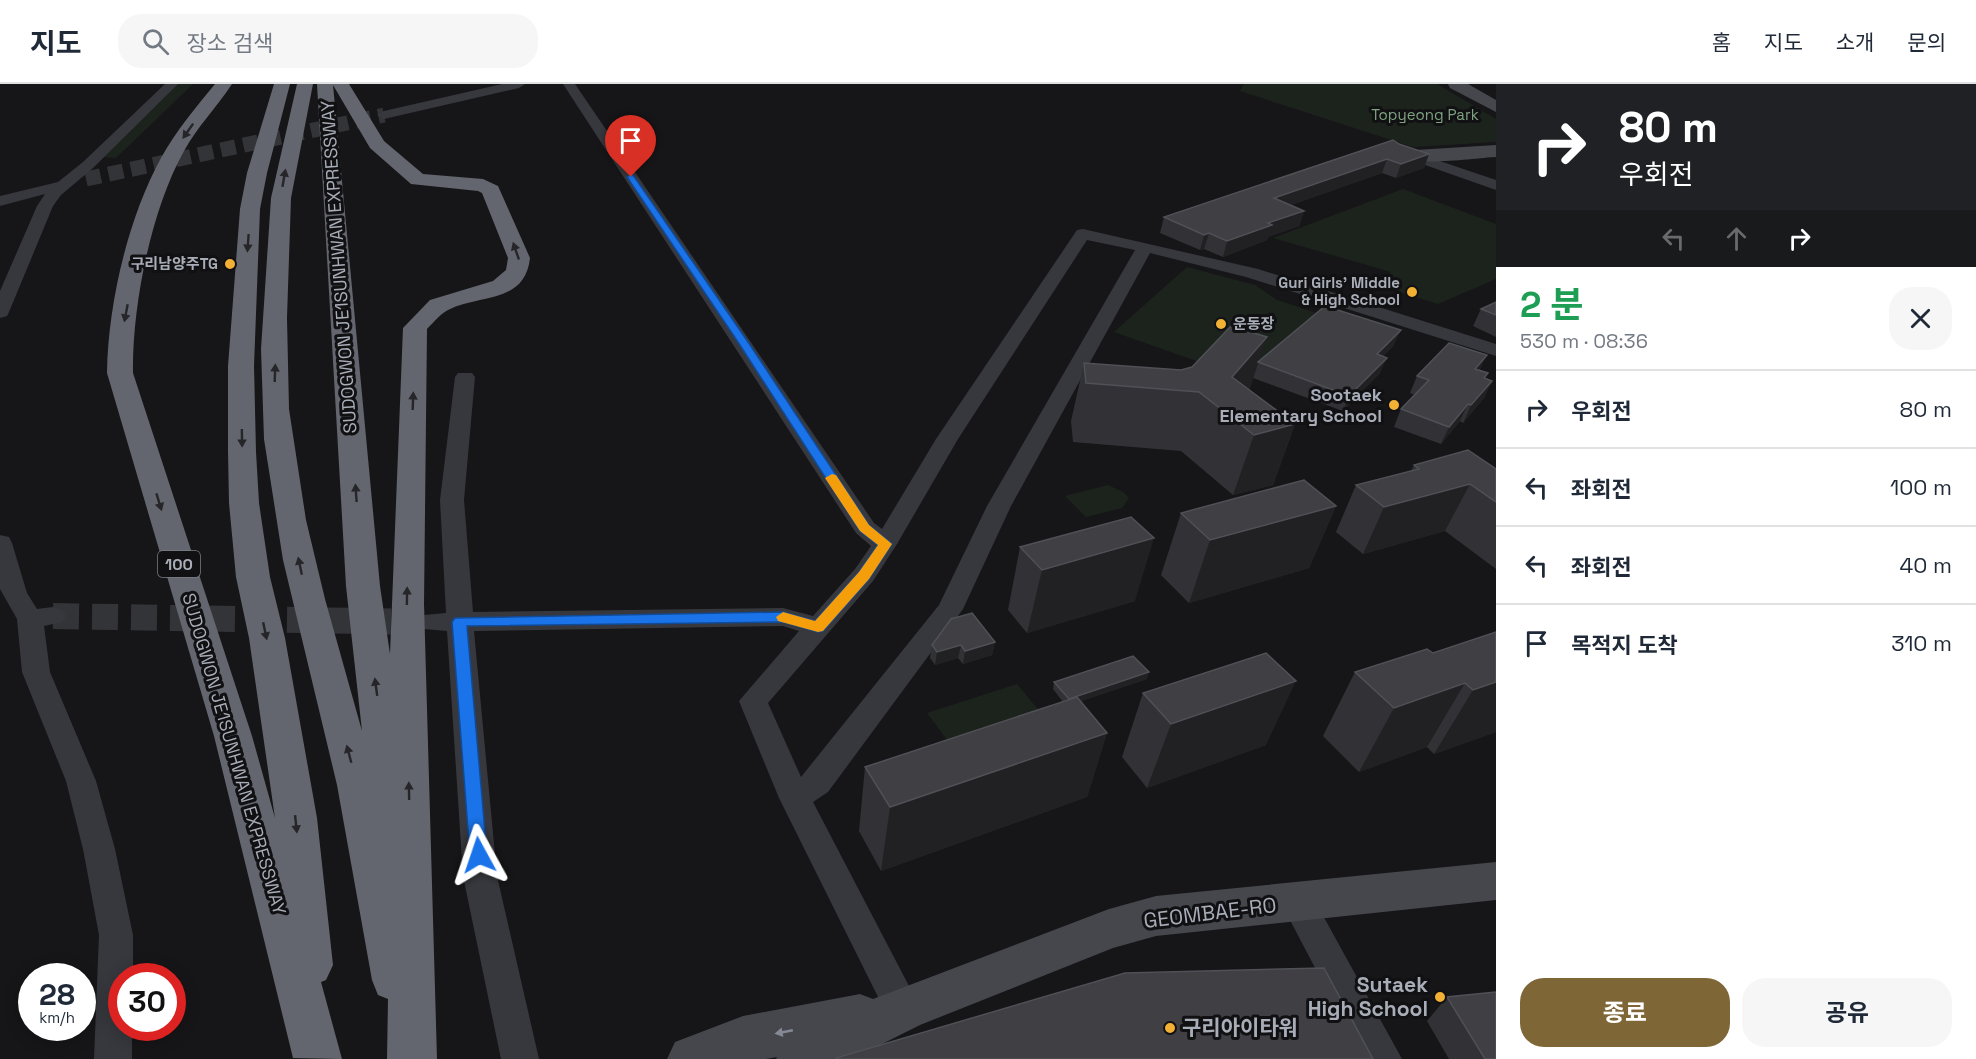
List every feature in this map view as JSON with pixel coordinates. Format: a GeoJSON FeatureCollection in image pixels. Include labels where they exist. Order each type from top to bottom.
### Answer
{"type":"FeatureCollection","features":[{"type":"Feature","properties":{"kind":"highway","name":"SUDOGWON JE1SUNHWAN EXPRESSWAY"},"geometry":{"type":"LineString","coordinates":[[224,84],[186,134],[159,181],[133,276],[119,355],[120,373],[232,736],[318,1059]]}},
{"type":"Feature","properties":{"kind":"highway","name":"SUDOGWON JE1SUNHWAN EXPRESSWAY"},"geometry":{"type":"LineString","coordinates":[[282,84],[257,173],[250,209],[241,366],[243,473],[253,578],[267,638],[296,818],[318,1059]]}},
{"type":"Feature","properties":{"kind":"highway","name":"SUDOGWON JE1SUNHWAN EXPRESSWAY"},"geometry":{"type":"LineString","coordinates":[[305,84],[281,198],[274,397],[278,440],[287,504],[303,582],[351,759],[376,875],[410,1059]]}},
{"type":"Feature","properties":{"kind":"highway","name":"SUDOGWON JE1SUNHWAN EXPRESSWAY"},"geometry":{"type":"LineString","coordinates":[[325,84],[363,586],[381,725],[410,1059]]}},
{"type":"Feature","properties":{"kind":"highway"},"geometry":{"type":"LineString","coordinates":[[341,84],[377,144],[418,180],[483,185],[491,190],[519,258],[520,269],[515,279],[493,290],[454,299],[437,306],[415,328],[407,604],[410,1059]]}},
{"type":"Feature","properties":{"kind":"street"},"geometry":{"type":"LineString","coordinates":[[0,312],[45,206],[55,192],[88,165],[172,84]]}},
{"type":"Feature","properties":{"kind":"street"},"geometry":{"type":"LineString","coordinates":[[384,115],[519,84]]}},
{"type":"Feature","properties":{"kind":"street"},"geometry":{"type":"LineString","coordinates":[[569,84],[864,528],[885,544]]}},
{"type":"Feature","properties":{"kind":"street"},"geometry":{"type":"LineString","coordinates":[[1456,84],[1496,107]]}},
{"type":"Feature","properties":{"kind":"street"},"geometry":{"type":"LineString","coordinates":[[1405,153],[1496,150]]}},
{"type":"Feature","properties":{"kind":"street"},"geometry":{"type":"LineString","coordinates":[[1405,153],[1496,185]]}},
{"type":"Feature","properties":{"kind":"street"},"geometry":{"type":"LineString","coordinates":[[0,201],[86,179]]}},
{"type":"Feature","properties":{"kind":"street"},"geometry":{"type":"LineString","coordinates":[[903,1009],[795,798],[753,701],[864,575],[947,439],[1077,240],[1083,234],[1252,273],[1496,350]]}},
{"type":"Feature","properties":{"kind":"street"},"geometry":{"type":"LineString","coordinates":[[795,798],[817,783],[950,609],[999,506],[1145,247]]}},
{"type":"Feature","properties":{"kind":"street"},"geometry":{"type":"LineString","coordinates":[[465,377],[452,500],[446,622],[480,876],[520,1059]]}},
{"type":"Feature","properties":{"kind":"street"},"geometry":{"type":"LineString","coordinates":[[0,543],[7,593],[42,617],[36,672],[81,781],[99,849],[116,935],[113,1059]]}},
{"type":"Feature","properties":{"kind":"street"},"geometry":{"type":"LineString","coordinates":[[446,622],[783,617],[818,627]]}},
{"type":"Feature","properties":{"kind":"street","name":"GEOMBAE-RO"},"geometry":{"type":"LineString","coordinates":[[801,1059],[903,1009],[1108,929],[1156,916],[1496,881]]}},
{"type":"Feature","properties":{"kind":"street"},"geometry":{"type":"LineString","coordinates":[[1298,903],[1383,1059]]}},
{"type":"Feature","properties":{"kind":"street","name":"GEOMBAE-RO"},"geometry":{"type":"LineString","coordinates":[[692,1059],[743,1040],[903,1009]]}},
{"type":"Feature","properties":{"kind":"green space"},"geometry":{"type":"Polygon","coordinates":[[[174,84],[193,84],[116,158],[101,157],[174,84]]]}},
{"type":"Feature","properties":{"kind":"green space","name":"Topyeong Park"},"geometry":{"type":"Polygon","coordinates":[[[1244,84],[1437,84],[1496,119],[1496,142],[1413,147],[1240,91],[1244,84]]]}},
{"type":"Feature","properties":{"kind":"green space"},"geometry":{"type":"Polygon","coordinates":[[[1403,189],[1496,224],[1496,279],[1438,304],[1376,285],[1391,272],[1273,238],[1403,189]]]}},
{"type":"Feature","properties":{"kind":"green space","name":"운동장"},"geometry":{"type":"Polygon","coordinates":[[[1187,267],[1255,285],[1277,300],[1328,317],[1262,378],[1202,363],[1114,332],[1187,267]]]}},
{"type":"Feature","properties":{"kind":"green space"},"geometry":{"type":"Polygon","coordinates":[[[1108,485],[1123,492],[1129,498],[1122,508],[1086,517],[1065,496],[1108,485]]]}},
{"type":"Feature","properties":{"kind":"green space"},"geometry":{"type":"Polygon","coordinates":[[[1017,684],[1042,714],[950,744],[927,713],[1017,684]]]}},
{"type":"Feature","properties":{"kind":"building"},"geometry":{"type":"Polygon","coordinates":[[[1393,140],[1429,154],[1401,164],[1387,159],[1274,198],[1304,211],[1268,223],[1272,225],[1227,241],[1209,233],[1204,235],[1164,217],[1393,140]]]}},
{"type":"Feature","properties":{"kind":"building"},"geometry":{"type":"Polygon","coordinates":[[[1496,302],[1496,315],[1481,309],[1496,302]]]}},
{"type":"Feature","properties":{"kind":"building"},"geometry":{"type":"Polygon","coordinates":[[[1325,306],[1401,330],[1377,354],[1387,358],[1349,396],[1258,362],[1325,306]]]}},
{"type":"Feature","properties":{"kind":"building"},"geometry":{"type":"Polygon","coordinates":[[[1231,326],[1267,337],[1232,377],[1295,424],[1254,435],[1199,392],[1086,383],[1084,363],[1181,370],[1192,367],[1231,326]]]}},
{"type":"Feature","properties":{"kind":"building"},"geometry":{"type":"Polygon","coordinates":[[[1449,343],[1487,355],[1475,369],[1488,373],[1484,378],[1492,381],[1471,405],[1468,404],[1449,427],[1401,409],[1429,380],[1417,376],[1449,343]]]}},
{"type":"Feature","properties":{"kind":"building"},"geometry":{"type":"Polygon","coordinates":[[[1468,450],[1496,469],[1496,502],[1470,484],[1384,507],[1356,485],[1419,469],[1414,465],[1468,450]]]}},
{"type":"Feature","properties":{"kind":"building"},"geometry":{"type":"Polygon","coordinates":[[[1304,480],[1336,506],[1210,540],[1181,513],[1304,480]]]}},
{"type":"Feature","properties":{"kind":"building"},"geometry":{"type":"Polygon","coordinates":[[[1131,517],[1154,538],[1042,570],[1020,547],[1131,517]]]}},
{"type":"Feature","properties":{"kind":"building"},"geometry":{"type":"Polygon","coordinates":[[[972,613],[995,642],[965,651],[961,645],[937,652],[932,645],[951,619],[972,613]]]}},
{"type":"Feature","properties":{"kind":"building"},"geometry":{"type":"Polygon","coordinates":[[[1496,632],[1496,682],[1473,690],[1465,683],[1394,708],[1355,672],[1427,649],[1433,653],[1496,632]]]}},
{"type":"Feature","properties":{"kind":"building"},"geometry":{"type":"Polygon","coordinates":[[[1266,653],[1296,681],[1171,724],[1143,693],[1266,653]]]}},
{"type":"Feature","properties":{"kind":"building"},"geometry":{"type":"Polygon","coordinates":[[[1133,656],[1149,672],[1069,699],[1054,682],[1133,656]]]}},
{"type":"Feature","properties":{"kind":"building"},"geometry":{"type":"Polygon","coordinates":[[[1077,697],[1107,733],[890,807],[865,767],[1077,697]]]}},
{"type":"Feature","properties":{"kind":"building","name":"구리아이타워"},"geometry":{"type":"Polygon","coordinates":[[[1324,968],[1373,1059],[836,1059],[1125,973],[1324,968]]]}},
{"type":"Feature","properties":{"kind":"building"},"geometry":{"type":"Polygon","coordinates":[[[1496,992],[1496,1059],[1485,1059],[1447,997],[1496,992]]]}},
{"type":"Feature","properties":{"kind":"tunnel"},"geometry":{"type":"LineString","coordinates":[[86,179],[384,115]]}},
{"type":"Feature","properties":{"kind":"tunnel"},"geometry":{"type":"LineString","coordinates":[[53,616],[424,622]]}},
{"type":"Feature","properties":{"kind":"slow traffic"},"geometry":{"type":"LineString","coordinates":[[783,617],[818,627],[864,575],[885,544],[864,528],[832,478]]}},
{"type":"Feature","properties":{"kind":"place","name":"구리남양주TG"},"geometry":{"type":"Point","coordinates":[230,264]}},
{"type":"Feature","properties":{"kind":"place","name":"Guri Girls' Middle & High School"},"geometry":{"type":"Point","coordinates":[1412,292]}},
{"type":"Feature","properties":{"kind":"place","name":"운동장"},"geometry":{"type":"Point","coordinates":[1221,324]}},
{"type":"Feature","properties":{"kind":"place","name":"Sootaek Elementary School"},"geometry":{"type":"Point","coordinates":[1394,405]}},
{"type":"Feature","properties":{"kind":"place","name":"Sutaek High School"},"geometry":{"type":"Point","coordinates":[1440,997]}},
{"type":"Feature","properties":{"kind":"place","name":"구리아이타워"},"geometry":{"type":"Point","coordinates":[1170,1028]}},
{"type":"Feature","properties":{"kind":"route"},"geometry":{"type":"LineString","coordinates":[[479,855],[460,622],[783,617],[818,627],[864,575],[885,544],[864,528],[743,342],[631,177]]}}]}
